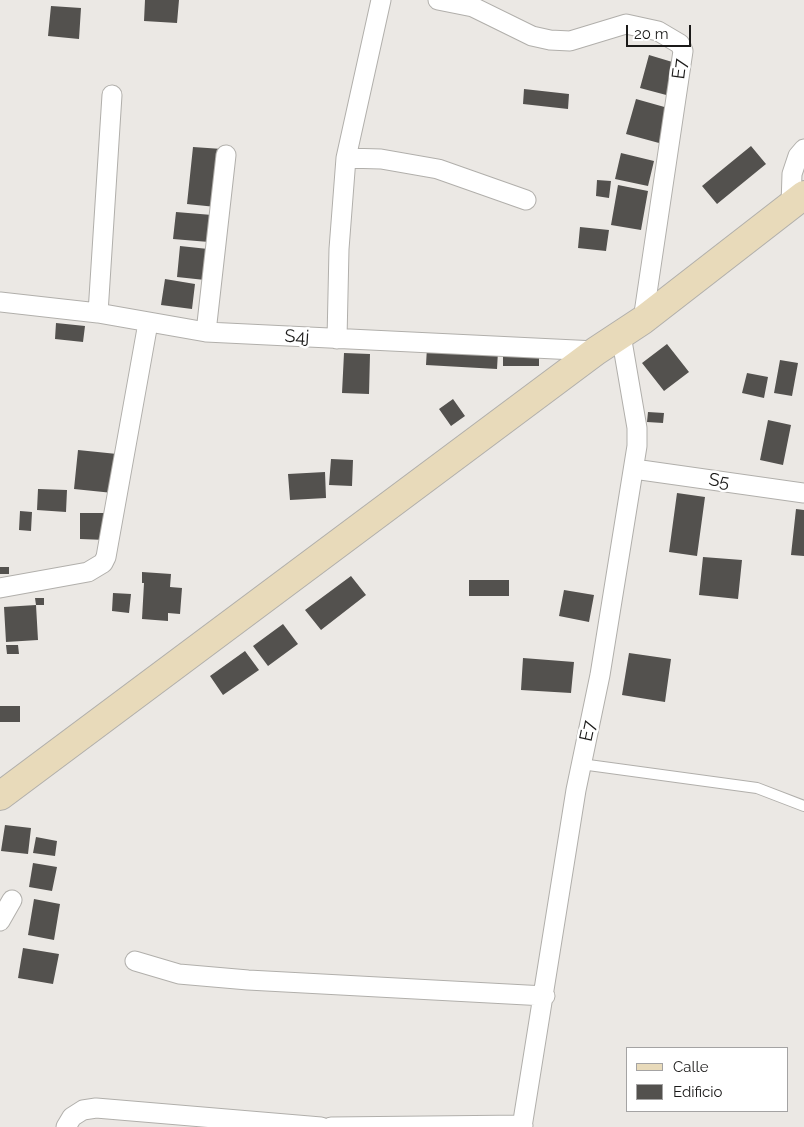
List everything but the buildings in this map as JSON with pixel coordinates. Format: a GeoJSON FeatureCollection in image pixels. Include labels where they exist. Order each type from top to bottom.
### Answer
{"type":"FeatureCollection","features":[{"type":"Feature","properties":{"kind":"street"},"geometry":{"type":"LineString","coordinates":[[337,340],[339,249],[346,158],[381,0]]}},
{"type":"Feature","properties":{"kind":"street","name":"E7"},"geometry":{"type":"LineString","coordinates":[[438,0],[473,7],[532,36],[550,40],[570,41],[626,24],[658,31],[680,44],[683,51],[682,59],[643,320]]}},
{"type":"Feature","properties":{"kind":"street"},"geometry":{"type":"LineString","coordinates":[[98,313],[112,95]]}},
{"type":"Feature","properties":{"kind":"street"},"geometry":{"type":"LineString","coordinates":[[0,796],[596,351],[643,320],[798,200],[792,174],[798,156],[804,149]]}},
{"type":"Feature","properties":{"kind":"street"},"geometry":{"type":"LineString","coordinates":[[206,332],[226,155]]}},
{"type":"Feature","properties":{"kind":"street"},"geometry":{"type":"LineString","coordinates":[[346,158],[381,159],[438,169],[526,200]]}},
{"type":"Feature","properties":{"kind":"street","name":"S4j"},"geometry":{"type":"LineString","coordinates":[[0,302],[98,313],[206,332],[337,340],[596,351]]}},
{"type":"Feature","properties":{"kind":"street"},"geometry":{"type":"LineString","coordinates":[[0,588],[88,572],[103,563],[106,557],[148,323]]}},
{"type":"Feature","properties":{"kind":"street","name":"E7"},"geometry":{"type":"LineString","coordinates":[[522,1126],[545,996],[581,764],[600,675],[634,469],[637,428],[621,336]]}},
{"type":"Feature","properties":{"kind":"street","name":"S5"},"geometry":{"type":"LineString","coordinates":[[634,469],[804,493]]}},
{"type":"Feature","properties":{"kind":"street"},"geometry":{"type":"LineString","coordinates":[[0,921],[12,900]]}},
{"type":"Feature","properties":{"kind":"street"},"geometry":{"type":"LineString","coordinates":[[135,961],[178,974],[248,980],[545,996]]}},
{"type":"Feature","properties":{"kind":"street"},"geometry":{"type":"LineString","coordinates":[[66,1127],[72,1117],[83,1110],[96,1108],[321,1127]]}},
{"type":"Feature","properties":{"kind":"street"},"geometry":{"type":"LineString","coordinates":[[331,1127],[522,1126]]}},
{"type":"Feature","properties":{"kind":"lane"},"geometry":{"type":"LineString","coordinates":[[581,764],[757,788],[804,806]]}}]}
